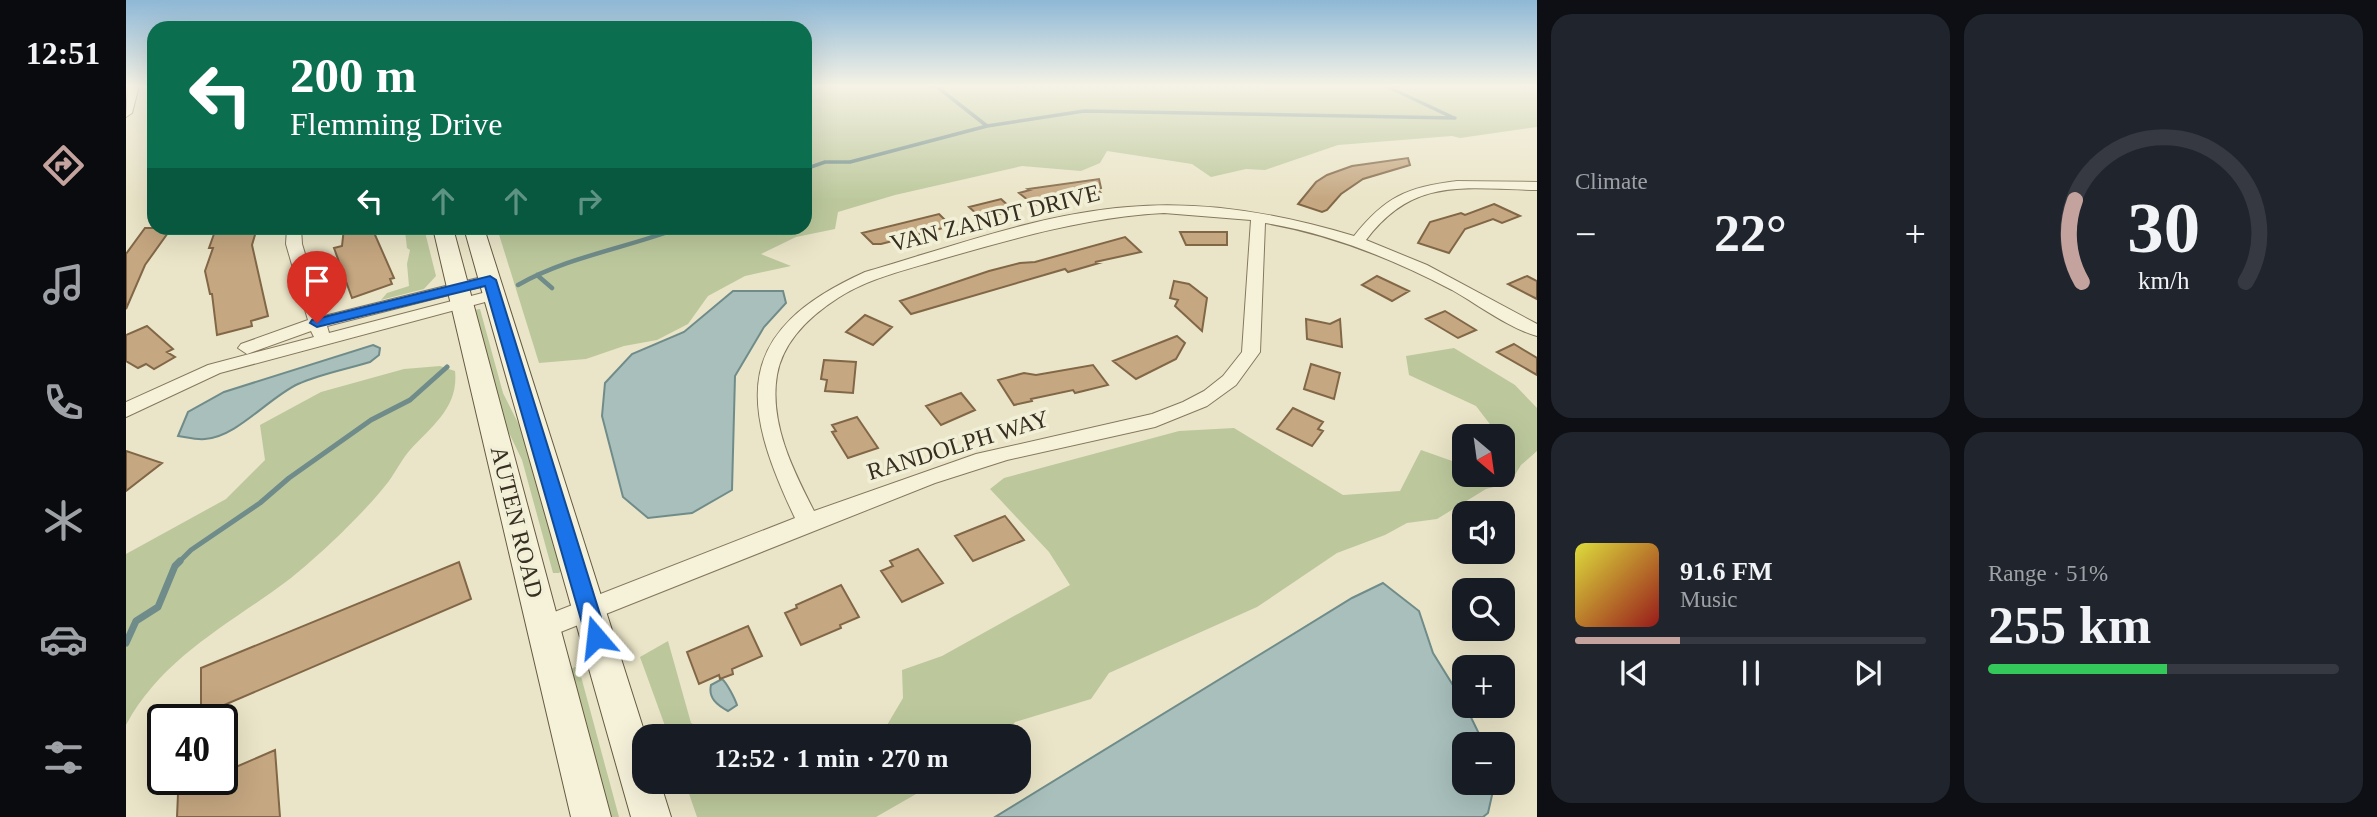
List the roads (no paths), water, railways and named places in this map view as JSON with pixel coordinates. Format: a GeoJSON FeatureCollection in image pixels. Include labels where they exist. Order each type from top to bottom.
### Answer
{"type":"FeatureCollection","features":[{"type":"Feature","properties":{"kind":"street"},"geometry":{"type":"LineString","coordinates":[[1357,242],[1384,209],[1396,200],[1419,192],[1458,186],[1537,186]]}},
{"type":"Feature","properties":{"kind":"street","name":"VAN ZANDT DRIVE"},"geometry":{"type":"LineString","coordinates":[[808,522],[780,462],[765,396],[769,371],[788,331],[824,298],[871,275],[1091,216],[1128,211],[1185,209],[1289,223],[1357,242],[1423,270],[1537,331]]}},
{"type":"Feature","properties":{"kind":"street","name":"RANDOLPH WAY"},"geometry":{"type":"LineString","coordinates":[[543,628],[808,522],[983,459],[1025,447],[1148,421],[1180,411],[1215,393],[1240,371],[1251,352],[1258,218]]}},
{"type":"Feature","properties":{"kind":"street"},"geometry":{"type":"LineString","coordinates":[[294,235],[294,244],[320,330]]}},
{"type":"Feature","properties":{"kind":"street","name":"AUTEN ROAD"},"geometry":{"type":"LineString","coordinates":[[445,235],[590,817]]}},
{"type":"Feature","properties":{"kind":"street","name":"AUTEN ROAD"},"geometry":{"type":"LineString","coordinates":[[476,235],[651,817]]}},
{"type":"Feature","properties":{"kind":"street"},"geometry":{"type":"LineString","coordinates":[[126,410],[214,369],[233,365],[320,330],[492,288]]}},
{"type":"Feature","properties":{"kind":"water"},"geometry":{"type":"Polygon","coordinates":[[[733,291],[783,291],[786,303],[764,327],[735,376],[732,490],[692,513],[648,518],[623,497],[602,416],[605,383],[632,354],[684,332],[733,291]]]}},
{"type":"Feature","properties":{"kind":"water"},"geometry":{"type":"Polygon","coordinates":[[[373,345],[380,348],[379,355],[370,362],[298,384],[229,432],[205,439],[178,436],[188,412],[224,392],[373,345]]]}},
{"type":"Feature","properties":{"kind":"water"},"geometry":{"type":"Polygon","coordinates":[[[1383,583],[1419,611],[1433,653],[1452,684],[1452,718],[1471,718],[1478,732],[1452,732],[1452,795],[1492,795],[1488,813],[1483,817],[995,817],[1352,598],[1383,583]]]}},
{"type":"Feature","properties":{"kind":"water"},"geometry":{"type":"Polygon","coordinates":[[[722,679],[737,705],[728,711],[717,704],[711,694],[711,685],[722,679]]]}},
{"type":"Feature","properties":{"kind":"waterway"},"geometry":{"type":"LineString","coordinates":[[987,126],[999,124]]}},
{"type":"Feature","properties":{"kind":"waterway"},"geometry":{"type":"LineString","coordinates":[[812,167],[825,162],[850,162],[987,126]]}},
{"type":"Feature","properties":{"kind":"waterway"},"geometry":{"type":"LineString","coordinates":[[537,275],[576,260],[659,235]]}},
{"type":"Feature","properties":{"kind":"waterway"},"geometry":{"type":"LineString","coordinates":[[518,285],[537,275]]}},
{"type":"Feature","properties":{"kind":"waterway"},"geometry":{"type":"LineString","coordinates":[[537,275],[552,288]]}},
{"type":"Feature","properties":{"kind":"waterway"},"geometry":{"type":"LineString","coordinates":[[126,643],[136,621],[158,607],[175,566],[191,550],[260,503],[289,478],[371,420],[410,400],[447,367]]}}]}
